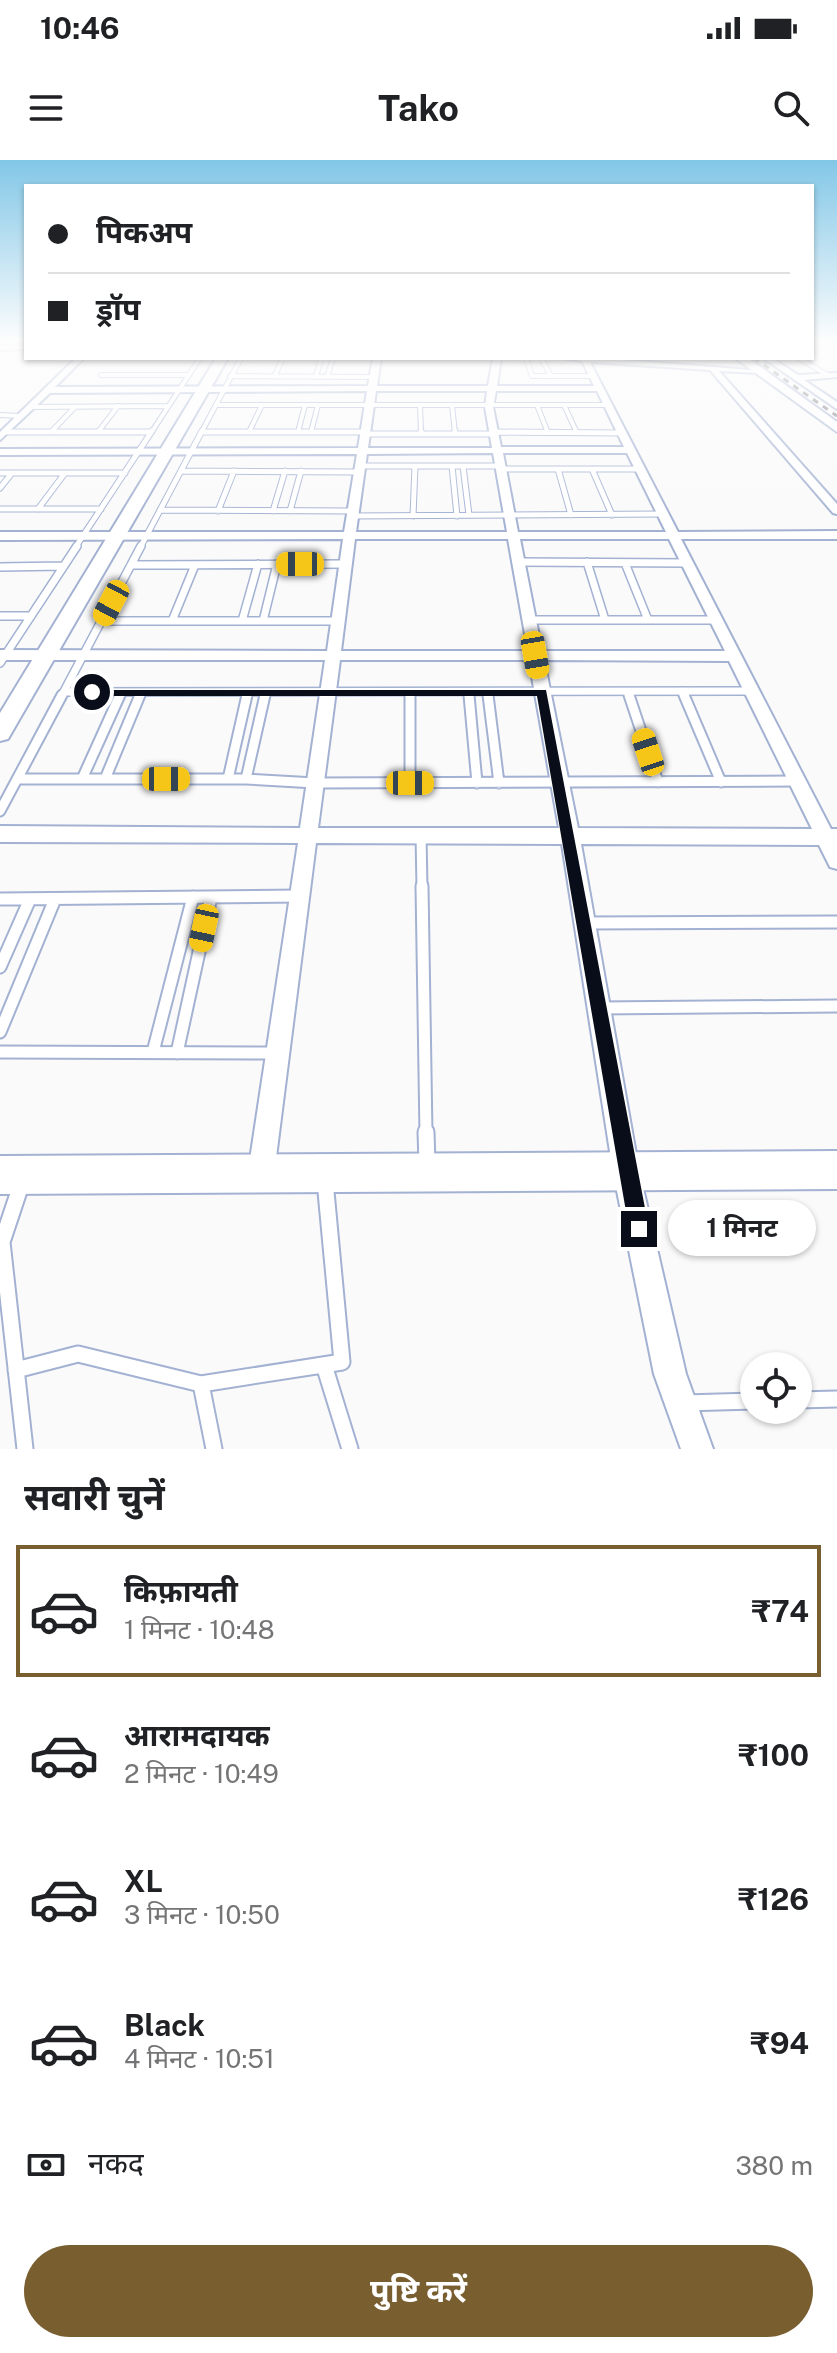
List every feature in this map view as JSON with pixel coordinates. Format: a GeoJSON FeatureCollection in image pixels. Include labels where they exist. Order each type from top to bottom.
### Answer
{"type":"FeatureCollection","features":[{"type":"Feature","properties":{"kind":"street"},"geometry":{"type":"LineString","coordinates":[[2,435],[35,402]]}},
{"type":"Feature","properties":{"kind":"street"},"geometry":{"type":"LineString","coordinates":[[0,733],[197,402]]}},
{"type":"Feature","properties":{"kind":"street"},"geometry":{"type":"LineString","coordinates":[[261,1173],[370,402]]}},
{"type":"Feature","properties":{"kind":"street"},"geometry":{"type":"LineString","coordinates":[[491,402],[528,620],[571,836],[626,1171],[670,1374],[697,1449]]}},
{"type":"Feature","properties":{"kind":"street"},"geometry":{"type":"LineString","coordinates":[[606,402],[797,781],[831,837],[837,861]]}},
{"type":"Feature","properties":{"kind":"street"},"geometry":{"type":"LineString","coordinates":[[742,402],[837,511]]}},
{"type":"Feature","properties":{"kind":"street"},"geometry":{"type":"LineString","coordinates":[[802,402],[837,428]]}},
{"type":"Feature","properties":{"kind":"street"},"geometry":{"type":"LineString","coordinates":[[0,452],[630,450]]}},
{"type":"Feature","properties":{"kind":"street"},"geometry":{"type":"LineString","coordinates":[[0,536],[837,535]]}},
{"type":"Feature","properties":{"kind":"street"},"geometry":{"type":"LineString","coordinates":[[2,658],[47,655],[733,656]]}},
{"type":"Feature","properties":{"kind":"street"},"geometry":{"type":"LineString","coordinates":[[0,834],[831,837]]}},
{"type":"Feature","properties":{"kind":"street"},"geometry":{"type":"LineString","coordinates":[[12,1175],[837,1170]]}},
{"type":"Feature","properties":{"kind":"lane"},"geometry":{"type":"LineString","coordinates":[[2,658],[171,402]]}},
{"type":"Feature","properties":{"kind":"lane"},"geometry":{"type":"LineString","coordinates":[[0,811],[217,402]]}},
{"type":"Feature","properties":{"kind":"lane"},"geometry":{"type":"LineString","coordinates":[[216,405],[318,405],[329,402]]}},
{"type":"Feature","properties":{"kind":"lane"},"geometry":{"type":"LineString","coordinates":[[410,402],[420,405],[466,402]]}},
{"type":"Feature","properties":{"kind":"lane"},"geometry":{"type":"LineString","coordinates":[[520,402],[607,405]]}},
{"type":"Feature","properties":{"kind":"lane"},"geometry":{"type":"LineString","coordinates":[[249,432],[262,405]]}},
{"type":"Feature","properties":{"kind":"lane"},"geometry":{"type":"LineString","coordinates":[[298,432],[305,405]]}},
{"type":"Feature","properties":{"kind":"lane"},"geometry":{"type":"LineString","coordinates":[[311,432],[318,405]]}},
{"type":"Feature","properties":{"kind":"lane"},"geometry":{"type":"LineString","coordinates":[[420,405],[421,434]]}},
{"type":"Feature","properties":{"kind":"lane"},"geometry":{"type":"LineString","coordinates":[[452,405],[455,434]]}},
{"type":"Feature","properties":{"kind":"lane"},"geometry":{"type":"LineString","coordinates":[[537,405],[548,433]]}},
{"type":"Feature","properties":{"kind":"lane"},"geometry":{"type":"LineString","coordinates":[[564,405],[577,433]]}},
{"type":"Feature","properties":{"kind":"lane"},"geometry":{"type":"LineString","coordinates":[[98,432],[118,406]]}},
{"type":"Feature","properties":{"kind":"lane"},"geometry":{"type":"LineString","coordinates":[[30,407],[168,406]]}},
{"type":"Feature","properties":{"kind":"lane"},"geometry":{"type":"LineString","coordinates":[[51,432],[75,407]]}},
{"type":"Feature","properties":{"kind":"lane"},"geometry":{"type":"LineString","coordinates":[[0,415],[21,416]]}},
{"type":"Feature","properties":{"kind":"lane"},"geometry":{"type":"LineString","coordinates":[[2,435],[151,432]]}},
{"type":"Feature","properties":{"kind":"lane"},"geometry":{"type":"LineString","coordinates":[[202,432],[311,432],[415,466],[463,466],[497,450],[548,433],[621,433]]}},
{"type":"Feature","properties":{"kind":"lane"},"geometry":{"type":"LineString","coordinates":[[181,471],[301,471],[421,434],[455,434],[558,469],[639,469]]}},
{"type":"Feature","properties":{"kind":"lane"},"geometry":{"type":"LineString","coordinates":[[413,516],[415,466]]}},
{"type":"Feature","properties":{"kind":"lane"},"geometry":{"type":"LineString","coordinates":[[452,466],[457,516]]}},
{"type":"Feature","properties":{"kind":"lane"},"geometry":{"type":"LineString","coordinates":[[463,466],[469,515]]}},
{"type":"Feature","properties":{"kind":"lane"},"geometry":{"type":"LineString","coordinates":[[558,469],[571,515]]}},
{"type":"Feature","properties":{"kind":"lane"},"geometry":{"type":"LineString","coordinates":[[592,469],[612,515]]}},
{"type":"Feature","properties":{"kind":"lane"},"geometry":{"type":"LineString","coordinates":[[218,511],[234,471]]}},
{"type":"Feature","properties":{"kind":"lane"},"geometry":{"type":"LineString","coordinates":[[273,511],[285,471]]}},
{"type":"Feature","properties":{"kind":"lane"},"geometry":{"type":"LineString","coordinates":[[290,511],[301,471]]}},
{"type":"Feature","properties":{"kind":"lane"},"geometry":{"type":"LineString","coordinates":[[0,473],[125,473]]}},
{"type":"Feature","properties":{"kind":"lane"},"geometry":{"type":"LineString","coordinates":[[0,488],[12,473]]}},
{"type":"Feature","properties":{"kind":"lane"},"geometry":{"type":"LineString","coordinates":[[38,509],[65,473]]}},
{"type":"Feature","properties":{"kind":"lane"},"geometry":{"type":"LineString","coordinates":[[0,509],[101,509]]}},
{"type":"Feature","properties":{"kind":"lane"},"geometry":{"type":"LineString","coordinates":[[160,510],[413,516],[662,514]]}},
{"type":"Feature","properties":{"kind":"lane"},"geometry":{"type":"LineString","coordinates":[[518,562],[686,563]]}},
{"type":"Feature","properties":{"kind":"lane"},"geometry":{"type":"LineString","coordinates":[[587,562],[605,620]]}},
{"type":"Feature","properties":{"kind":"lane"},"geometry":{"type":"LineString","coordinates":[[625,563],[648,620]]}},
{"type":"Feature","properties":{"kind":"lane"},"geometry":{"type":"LineString","coordinates":[[242,621],[258,564]]}},
{"type":"Feature","properties":{"kind":"lane"},"geometry":{"type":"LineString","coordinates":[[263,621],[277,564]]}},
{"type":"Feature","properties":{"kind":"lane"},"geometry":{"type":"LineString","coordinates":[[131,565],[346,564]]}},
{"type":"Feature","properties":{"kind":"lane"},"geometry":{"type":"LineString","coordinates":[[172,621],[195,565]]}},
{"type":"Feature","properties":{"kind":"lane"},"geometry":{"type":"LineString","coordinates":[[0,567],[63,566]]}},
{"type":"Feature","properties":{"kind":"lane"},"geometry":{"type":"LineString","coordinates":[[0,616],[31,616]]}},
{"type":"Feature","properties":{"kind":"lane"},"geometry":{"type":"LineString","coordinates":[[528,620],[715,620]]}},
{"type":"Feature","properties":{"kind":"lane"},"geometry":{"type":"LineString","coordinates":[[101,621],[338,621]]}},
{"type":"Feature","properties":{"kind":"lane"},"geometry":{"type":"LineString","coordinates":[[682,691],[721,782]]}},
{"type":"Feature","properties":{"kind":"lane"},"geometry":{"type":"LineString","coordinates":[[64,692],[751,691]]}},
{"type":"Feature","properties":{"kind":"lane"},"geometry":{"type":"LineString","coordinates":[[82,779],[121,692]]}},
{"type":"Feature","properties":{"kind":"lane"},"geometry":{"type":"LineString","coordinates":[[105,779],[141,692]]}},
{"type":"Feature","properties":{"kind":"lane"},"geometry":{"type":"LineString","coordinates":[[628,692],[658,782]]}},
{"type":"Feature","properties":{"kind":"lane"},"geometry":{"type":"LineString","coordinates":[[228,779],[247,693]]}},
{"type":"Feature","properties":{"kind":"lane"},"geometry":{"type":"LineString","coordinates":[[246,779],[265,693]]}},
{"type":"Feature","properties":{"kind":"lane"},"geometry":{"type":"LineString","coordinates":[[410,693],[410,783]]}},
{"type":"Feature","properties":{"kind":"lane"},"geometry":{"type":"LineString","coordinates":[[469,693],[477,783]]}},
{"type":"Feature","properties":{"kind":"lane"},"geometry":{"type":"LineString","coordinates":[[488,693],[499,783]]}},
{"type":"Feature","properties":{"kind":"lane"},"geometry":{"type":"LineString","coordinates":[[17,779],[246,779],[315,783],[797,781]]}},
{"type":"Feature","properties":{"kind":"lane"},"geometry":{"type":"LineString","coordinates":[[421,835],[427,1173]]}},
{"type":"Feature","properties":{"kind":"lane"},"geometry":{"type":"LineString","coordinates":[[0,899],[300,896]]}},
{"type":"Feature","properties":{"kind":"lane"},"geometry":{"type":"LineString","coordinates":[[153,1052],[193,897]]}},
{"type":"Feature","properties":{"kind":"lane"},"geometry":{"type":"LineString","coordinates":[[177,1053],[211,897]]}},
{"type":"Feature","properties":{"kind":"lane"},"geometry":{"type":"LineString","coordinates":[[0,967],[30,899]]}},
{"type":"Feature","properties":{"kind":"lane"},"geometry":{"type":"LineString","coordinates":[[0,1032],[55,899]]}},
{"type":"Feature","properties":{"kind":"lane"},"geometry":{"type":"LineString","coordinates":[[586,923],[837,922]]}},
{"type":"Feature","properties":{"kind":"lane"},"geometry":{"type":"LineString","coordinates":[[599,1008],[837,1006]]}},
{"type":"Feature","properties":{"kind":"lane"},"geometry":{"type":"LineString","coordinates":[[0,1052],[278,1053]]}},
{"type":"Feature","properties":{"kind":"lane"},"geometry":{"type":"LineString","coordinates":[[16,1370],[78,1354],[201,1384],[342,1362],[325,1174]]}},
{"type":"Feature","properties":{"kind":"lane"},"geometry":{"type":"LineString","coordinates":[[12,1175],[2,1242],[25,1449]]}},
{"type":"Feature","properties":{"kind":"lane"},"geometry":{"type":"LineString","coordinates":[[324,1365],[350,1449]]}},
{"type":"Feature","properties":{"kind":"lane"},"geometry":{"type":"LineString","coordinates":[[201,1384],[214,1449]]}},
{"type":"Feature","properties":{"kind":"lane"},"geometry":{"type":"LineString","coordinates":[[812,1400],[837,1399]]}},
{"type":"Feature","properties":{"kind":"lane"},"geometry":{"type":"LineString","coordinates":[[681,1403],[740,1401]]}},
{"type":"Feature","properties":{"kind":"railway"},"geometry":{"type":"LineString","coordinates":[[817,402],[837,416]]}},
{"type":"Feature","properties":{"kind":"route"},"geometry":{"type":"LineString","coordinates":[[92,692],[542,692],[575,863],[626,1171],[639,1229]]}}]}
